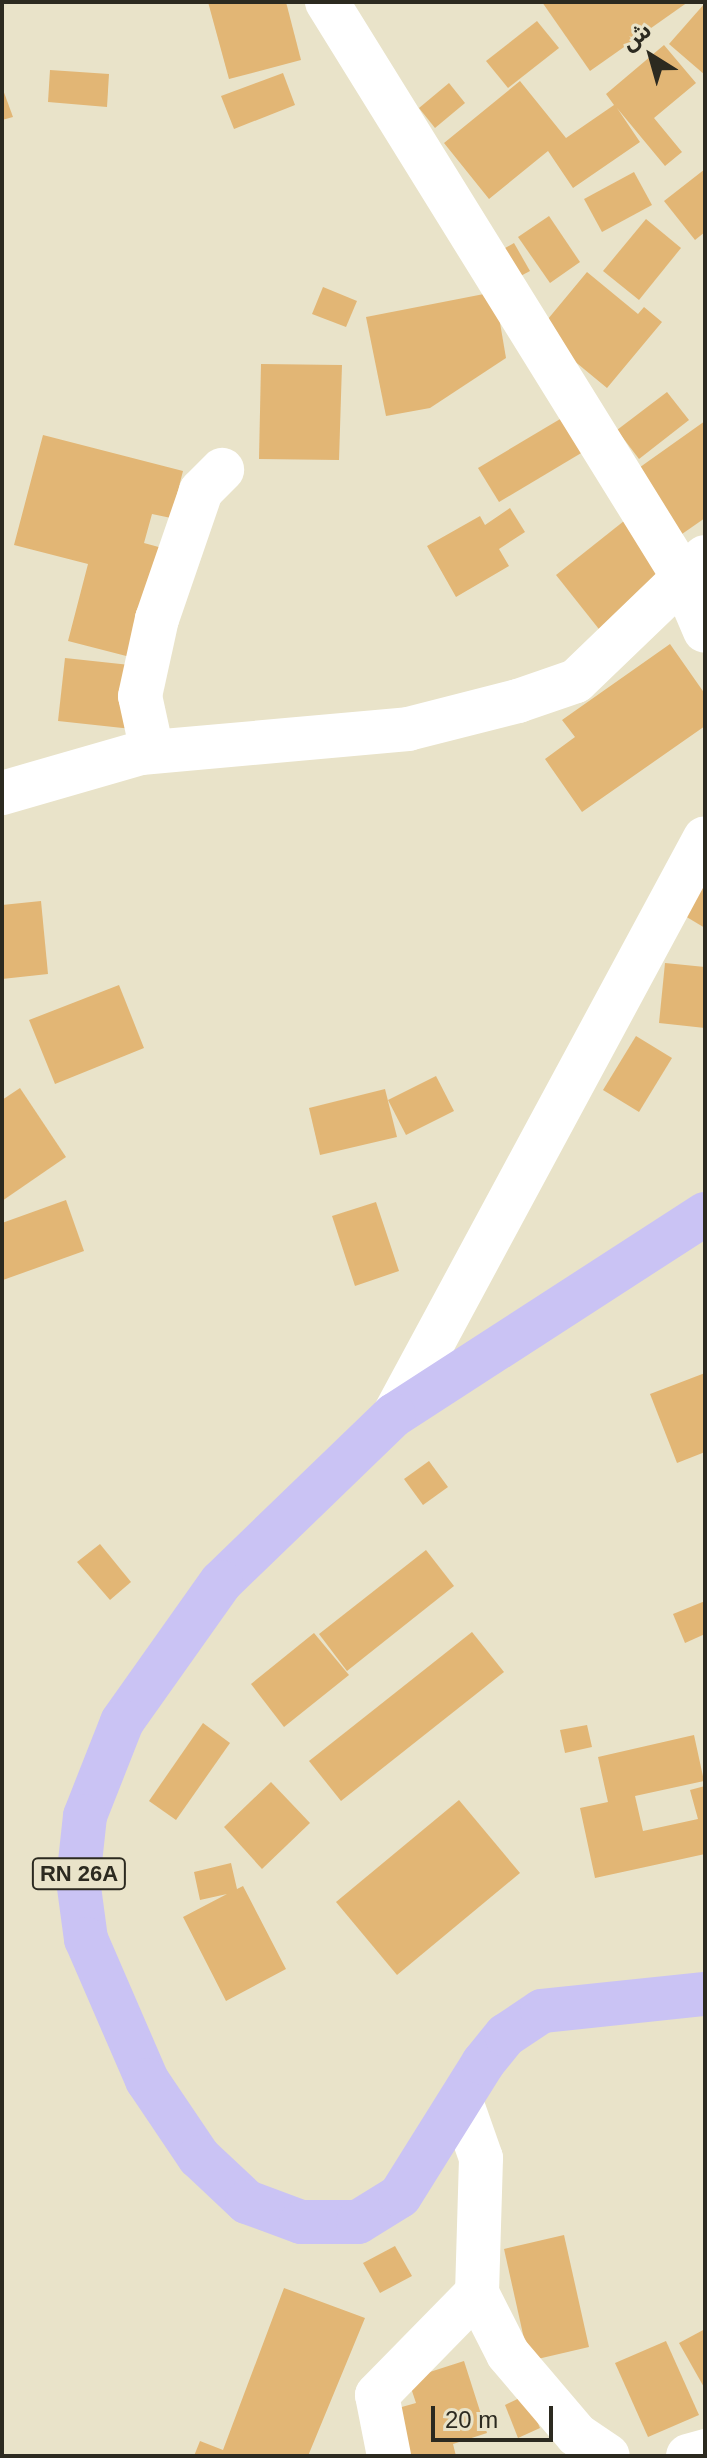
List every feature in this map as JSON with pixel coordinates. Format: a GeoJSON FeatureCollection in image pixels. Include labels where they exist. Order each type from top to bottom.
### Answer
{"type":"FeatureCollection","features":[{"type":"Feature","properties":{"kind":"main road","name":"RN 26A"},"geometry":{"type":"LineString","coordinates":[[705,1214],[394,1415],[221,1582],[122,1722],[85,1816],[78,1880],[86,1939],[147,2080],[199,2157],[247,2202],[301,2222],[358,2222],[400,2196],[506,2035],[542,2011],[705,1994]]}},
{"type":"Feature","properties":{"kind":"street"},"geometry":{"type":"LineString","coordinates":[[327,2],[694,568],[705,631]]}},
{"type":"Feature","properties":{"kind":"street"},"geometry":{"type":"LineString","coordinates":[[152,751],[140,696],[157,619],[201,491],[222,470]]}},
{"type":"Feature","properties":{"kind":"street"},"geometry":{"type":"LineString","coordinates":[[2,793],[152,751],[408,729],[518,701],[576,681],[694,568]]}},
{"type":"Feature","properties":{"kind":"street"},"geometry":{"type":"LineString","coordinates":[[394,1415],[705,838]]}},
{"type":"Feature","properties":{"kind":"street"},"geometry":{"type":"LineString","coordinates":[[462,2104],[481,2158],[477,2293],[508,2354],[577,2435],[608,2456]]}},
{"type":"Feature","properties":{"kind":"street"},"geometry":{"type":"LineString","coordinates":[[389,2456],[377,2395],[477,2293]]}},
{"type":"Feature","properties":{"kind":"street"},"geometry":{"type":"LineString","coordinates":[[688,2456],[705,2451]]}},
{"type":"Feature","properties":{"kind":"building"},"geometry":{"type":"Polygon","coordinates":[[[208,2],[286,2],[301,60],[229,79],[208,2]]]}},
{"type":"Feature","properties":{"kind":"building"},"geometry":{"type":"Polygon","coordinates":[[[542,2],[688,2],[590,71],[542,2]]]}},
{"type":"Feature","properties":{"kind":"building"},"geometry":{"type":"Polygon","coordinates":[[[705,3],[705,75],[669,44],[705,3]]]}},
{"type":"Feature","properties":{"kind":"building"},"geometry":{"type":"Polygon","coordinates":[[[537,21],[559,48],[508,88],[486,61],[537,21]]]}},
{"type":"Feature","properties":{"kind":"building"},"geometry":{"type":"Polygon","coordinates":[[[664,45],[696,83],[654,118],[682,152],[665,166],[617,108],[640,142],[573,188],[548,151],[489,199],[444,143],[520,81],[566,138],[614,105],[606,94],[664,45]]]}},
{"type":"Feature","properties":{"kind":"building"},"geometry":{"type":"Polygon","coordinates":[[[50,70],[109,74],[107,107],[48,102],[50,70]]]}},
{"type":"Feature","properties":{"kind":"building"},"geometry":{"type":"Polygon","coordinates":[[[283,73],[295,105],[234,129],[221,96],[283,73]]]}},
{"type":"Feature","properties":{"kind":"building"},"geometry":{"type":"Polygon","coordinates":[[[449,83],[465,103],[435,128],[419,108],[449,83]]]}},
{"type":"Feature","properties":{"kind":"building"},"geometry":{"type":"Polygon","coordinates":[[[2,87],[13,117],[2,120],[2,87]]]}},
{"type":"Feature","properties":{"kind":"building"},"geometry":{"type":"Polygon","coordinates":[[[705,169],[705,232],[695,240],[664,201],[705,169]]]}},
{"type":"Feature","properties":{"kind":"building"},"geometry":{"type":"Polygon","coordinates":[[[634,172],[652,205],[602,232],[584,199],[634,172]]]}},
{"type":"Feature","properties":{"kind":"building"},"geometry":{"type":"Polygon","coordinates":[[[549,216],[580,262],[550,283],[518,237],[549,216]]]}},
{"type":"Feature","properties":{"kind":"building"},"geometry":{"type":"Polygon","coordinates":[[[646,219],[681,248],[639,300],[603,271],[646,219]]]}},
{"type":"Feature","properties":{"kind":"building"},"geometry":{"type":"Polygon","coordinates":[[[514,243],[530,271],[513,280],[498,252],[514,243]]]}},
{"type":"Feature","properties":{"kind":"building"},"geometry":{"type":"Polygon","coordinates":[[[587,272],[638,314],[644,307],[662,322],[607,388],[538,331],[587,272]]]}},
{"type":"Feature","properties":{"kind":"building"},"geometry":{"type":"Polygon","coordinates":[[[323,287],[357,301],[346,327],[312,314],[323,287]]]}},
{"type":"Feature","properties":{"kind":"building"},"geometry":{"type":"Polygon","coordinates":[[[484,294],[499,317],[506,358],[430,408],[386,416],[366,317],[484,294]]]}},
{"type":"Feature","properties":{"kind":"building"},"geometry":{"type":"Polygon","coordinates":[[[261,364],[342,365],[339,460],[259,459],[261,364]]]}},
{"type":"Feature","properties":{"kind":"building"},"geometry":{"type":"Polygon","coordinates":[[[667,392],[689,420],[639,459],[617,430],[667,392]]]}},
{"type":"Feature","properties":{"kind":"building"},"geometry":{"type":"Polygon","coordinates":[[[577,409],[598,443],[499,502],[478,468],[577,409]]]}},
{"type":"Feature","properties":{"kind":"building"},"geometry":{"type":"Polygon","coordinates":[[[705,421],[705,518],[682,534],[636,470],[705,421]]]}},
{"type":"Feature","properties":{"kind":"building"},"geometry":{"type":"Polygon","coordinates":[[[43,435],[183,471],[171,518],[152,514],[144,543],[166,549],[138,659],[68,641],[88,564],[14,545],[43,435]]]}},
{"type":"Feature","properties":{"kind":"building"},"geometry":{"type":"Polygon","coordinates":[[[510,508],[525,532],[499,549],[509,566],[456,597],[427,546],[480,516],[485,525],[510,508]]]}},
{"type":"Feature","properties":{"kind":"building"},"geometry":{"type":"Polygon","coordinates":[[[629,517],[679,579],[606,638],[556,575],[629,517]]]}},
{"type":"Feature","properties":{"kind":"building"},"geometry":{"type":"Polygon","coordinates":[[[670,644],[705,694],[705,726],[582,812],[545,759],[575,737],[562,720],[670,644]]]}},
{"type":"Feature","properties":{"kind":"building"},"geometry":{"type":"Polygon","coordinates":[[[65,658],[139,666],[132,729],[58,721],[65,658]]]}},
{"type":"Feature","properties":{"kind":"building"},"geometry":{"type":"Polygon","coordinates":[[[705,883],[705,928],[685,916],[705,883]]]}},
{"type":"Feature","properties":{"kind":"building"},"geometry":{"type":"Polygon","coordinates":[[[41,901],[48,974],[2,979],[2,905],[41,901]]]}},
{"type":"Feature","properties":{"kind":"building"},"geometry":{"type":"Polygon","coordinates":[[[665,963],[705,967],[705,1028],[659,1023],[665,963]]]}},
{"type":"Feature","properties":{"kind":"building"},"geometry":{"type":"Polygon","coordinates":[[[119,985],[144,1048],[55,1084],[29,1020],[119,985]]]}},
{"type":"Feature","properties":{"kind":"building"},"geometry":{"type":"Polygon","coordinates":[[[636,1036],[672,1058],[639,1112],[603,1090],[636,1036]]]}},
{"type":"Feature","properties":{"kind":"building"},"geometry":{"type":"Polygon","coordinates":[[[436,1076],[454,1111],[406,1135],[388,1100],[436,1076]]]}},
{"type":"Feature","properties":{"kind":"building"},"geometry":{"type":"Polygon","coordinates":[[[20,1088],[66,1157],[2,1201],[2,1100],[20,1088]]]}},
{"type":"Feature","properties":{"kind":"building"},"geometry":{"type":"Polygon","coordinates":[[[385,1089],[397,1137],[320,1155],[309,1108],[385,1089]]]}},
{"type":"Feature","properties":{"kind":"building"},"geometry":{"type":"Polygon","coordinates":[[[66,1200],[84,1251],[3,1280],[2,1223],[66,1200]]]}},
{"type":"Feature","properties":{"kind":"building"},"geometry":{"type":"Polygon","coordinates":[[[376,1202],[399,1271],[355,1286],[332,1216],[376,1202]]]}},
{"type":"Feature","properties":{"kind":"building"},"geometry":{"type":"Polygon","coordinates":[[[705,1373],[705,1452],[677,1463],[650,1394],[705,1373]]]}},
{"type":"Feature","properties":{"kind":"building"},"geometry":{"type":"Polygon","coordinates":[[[429,1461],[448,1487],[423,1505],[404,1479],[429,1461]]]}},
{"type":"Feature","properties":{"kind":"building"},"geometry":{"type":"Polygon","coordinates":[[[100,1544],[131,1582],[110,1600],[77,1562],[100,1544]]]}},
{"type":"Feature","properties":{"kind":"building"},"geometry":{"type":"Polygon","coordinates":[[[426,1550],[454,1586],[347,1671],[319,1634],[426,1550]]]}},
{"type":"Feature","properties":{"kind":"building"},"geometry":{"type":"Polygon","coordinates":[[[705,1601],[705,1634],[685,1643],[673,1614],[705,1601]]]}},
{"type":"Feature","properties":{"kind":"building"},"geometry":{"type":"Polygon","coordinates":[[[472,1632],[504,1672],[341,1801],[309,1761],[472,1632]]]}},
{"type":"Feature","properties":{"kind":"building"},"geometry":{"type":"Polygon","coordinates":[[[314,1633],[349,1675],[284,1727],[251,1684],[314,1633]]]}},
{"type":"Feature","properties":{"kind":"building"},"geometry":{"type":"Polygon","coordinates":[[[203,1723],[230,1743],[176,1820],[149,1801],[203,1723]]]}},
{"type":"Feature","properties":{"kind":"building"},"geometry":{"type":"Polygon","coordinates":[[[587,1725],[592,1747],[565,1753],[560,1730],[587,1725]]]}},
{"type":"Feature","properties":{"kind":"building"},"geometry":{"type":"Polygon","coordinates":[[[694,1735],[704,1781],[635,1796],[643,1831],[698,1819],[690,1790],[705,1786],[705,1854],[595,1878],[580,1808],[608,1802],[598,1757],[694,1735]]]}},
{"type":"Feature","properties":{"kind":"building"},"geometry":{"type":"Polygon","coordinates":[[[271,1782],[310,1823],[262,1869],[224,1827],[271,1782]]]}},
{"type":"Feature","properties":{"kind":"building"},"geometry":{"type":"Polygon","coordinates":[[[459,1800],[520,1873],[397,1975],[336,1902],[459,1800]]]}},
{"type":"Feature","properties":{"kind":"building"},"geometry":{"type":"Polygon","coordinates":[[[231,1863],[237,1889],[243,1886],[286,1969],[226,2001],[183,1917],[227,1894],[200,1900],[194,1872],[231,1863]]]}},
{"type":"Feature","properties":{"kind":"building"},"geometry":{"type":"Polygon","coordinates":[[[564,2235],[589,2347],[529,2361],[504,2249],[564,2235]]]}},
{"type":"Feature","properties":{"kind":"building"},"geometry":{"type":"Polygon","coordinates":[[[395,2246],[412,2276],[380,2293],[363,2263],[395,2246]]]}},
{"type":"Feature","properties":{"kind":"building"},"geometry":{"type":"Polygon","coordinates":[[[284,2288],[365,2318],[308,2456],[194,2456],[200,2441],[223,2450],[284,2288]]]}},
{"type":"Feature","properties":{"kind":"building"},"geometry":{"type":"Polygon","coordinates":[[[705,2329],[705,2389],[679,2343],[705,2329]]]}},
{"type":"Feature","properties":{"kind":"building"},"geometry":{"type":"Polygon","coordinates":[[[666,2341],[699,2415],[648,2437],[615,2363],[666,2341]]]}},
{"type":"Feature","properties":{"kind":"building"},"geometry":{"type":"Polygon","coordinates":[[[464,2361],[487,2433],[453,2444],[456,2456],[406,2456],[391,2410],[416,2403],[408,2379],[464,2361]]]}},
{"type":"Feature","properties":{"kind":"building"},"geometry":{"type":"Polygon","coordinates":[[[526,2395],[540,2428],[518,2438],[505,2405],[526,2395]]]}}]}
